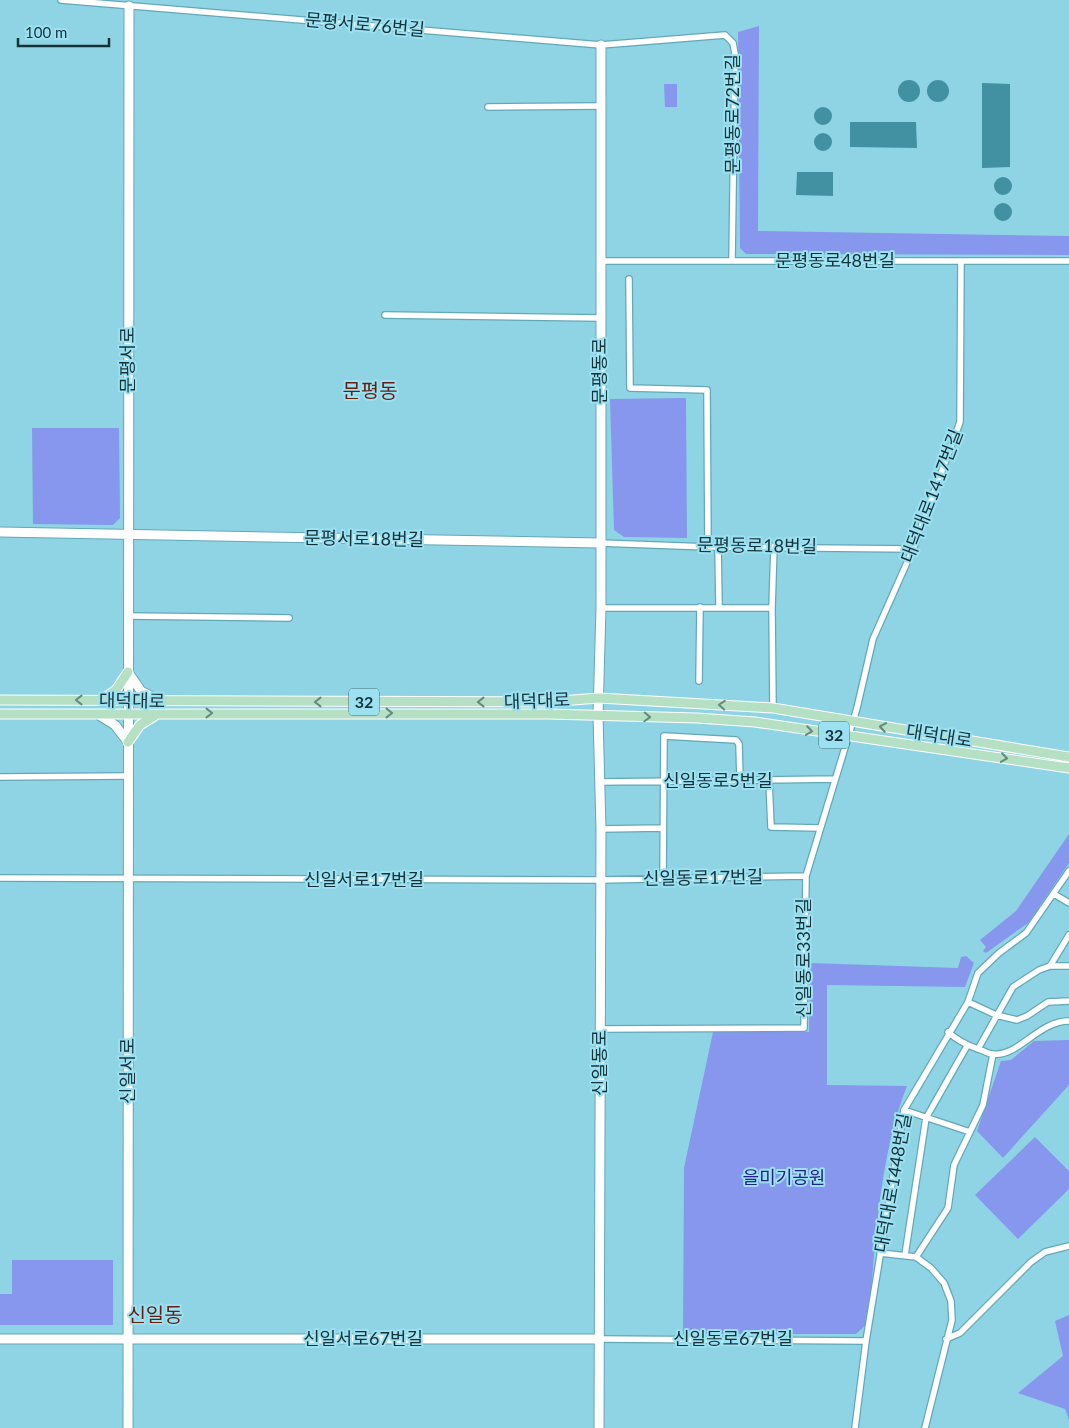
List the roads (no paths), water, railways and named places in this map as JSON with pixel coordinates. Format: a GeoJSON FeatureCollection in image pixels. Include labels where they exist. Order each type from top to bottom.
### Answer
{"type":"FeatureCollection","features":[{"type":"Feature","properties":{"kind":"main road","name":"문평서로"},"geometry":{"type":"LineString","coordinates":[[128,6],[128,714]]}},
{"type":"Feature","properties":{"kind":"main road","name":"문평동로"},"geometry":{"type":"LineString","coordinates":[[599,698],[601,608],[601,45]]}},
{"type":"Feature","properties":{"kind":"main road","name":"문평서로18번길"},"geometry":{"type":"LineString","coordinates":[[0,532],[600,543]]}},
{"type":"Feature","properties":{"kind":"main road"},"geometry":{"type":"LineString","coordinates":[[100,700],[116,690],[128,672]]}},
{"type":"Feature","properties":{"kind":"main road"},"geometry":{"type":"LineString","coordinates":[[128,672],[134,685],[141,691],[163,702]]}},
{"type":"Feature","properties":{"kind":"main road","name":"대덕대로"},"geometry":{"type":"LineString","coordinates":[[0,700],[548,702],[599,698],[773,708],[1069,757]]}},
{"type":"Feature","properties":{"kind":"main road","name":"신일동로"},"geometry":{"type":"LineString","coordinates":[[599,698],[599,1428]]}},
{"type":"Feature","properties":{"kind":"main road"},"geometry":{"type":"LineString","coordinates":[[99,714],[115,725],[128,742],[140,725],[148,718],[160,713]]}},
{"type":"Feature","properties":{"kind":"main road","name":"대덕대로"},"geometry":{"type":"LineString","coordinates":[[0,714],[598,715],[755,722],[1069,768]]}},
{"type":"Feature","properties":{"kind":"main road","name":"신일서로"},"geometry":{"type":"LineString","coordinates":[[128,714],[128,1428]]}},
{"type":"Feature","properties":{"kind":"main road","name":"신일서로67번길"},"geometry":{"type":"LineString","coordinates":[[0,1339],[600,1339]]}},
{"type":"Feature","properties":{"kind":"street","name":"문평서로76번길"},"geometry":{"type":"LineString","coordinates":[[61,0],[601,45]]}},
{"type":"Feature","properties":{"kind":"street","name":"문평동로72번길"},"geometry":{"type":"LineString","coordinates":[[601,45],[709,35],[725,35],[731,39],[735,54],[732,261]]}},
{"type":"Feature","properties":{"kind":"street"},"geometry":{"type":"LineString","coordinates":[[488,107],[601,106]]}},
{"type":"Feature","properties":{"kind":"street","name":"문평동로48번길"},"geometry":{"type":"LineString","coordinates":[[601,261],[1069,261]]}},
{"type":"Feature","properties":{"kind":"street","name":"대덕대로1417번길"},"geometry":{"type":"LineString","coordinates":[[852,722],[873,639],[913,548],[960,422],[961,261]]}},
{"type":"Feature","properties":{"kind":"street"},"geometry":{"type":"LineString","coordinates":[[629,279],[630,388],[707,390],[708,547]]}},
{"type":"Feature","properties":{"kind":"street"},"geometry":{"type":"LineString","coordinates":[[384,315],[600,318]]}},
{"type":"Feature","properties":{"kind":"street","name":"문평동로18번길"},"geometry":{"type":"LineString","coordinates":[[600,543],[708,547],[913,548]]}},
{"type":"Feature","properties":{"kind":"street"},"geometry":{"type":"LineString","coordinates":[[718,546],[719,607]]}},
{"type":"Feature","properties":{"kind":"street"},"geometry":{"type":"LineString","coordinates":[[773,708],[772,608],[774,546]]}},
{"type":"Feature","properties":{"kind":"street"},"geometry":{"type":"LineString","coordinates":[[699,681],[700,607]]}},
{"type":"Feature","properties":{"kind":"street"},"geometry":{"type":"LineString","coordinates":[[601,608],[772,608]]}},
{"type":"Feature","properties":{"kind":"street"},"geometry":{"type":"LineString","coordinates":[[128,616],[289,618]]}},
{"type":"Feature","properties":{"kind":"street","name":"신일동로33번길"},"geometry":{"type":"LineString","coordinates":[[600,1029],[804,1028],[806,876],[852,722]]}},
{"type":"Feature","properties":{"kind":"street"},"geometry":{"type":"LineString","coordinates":[[663,879],[664,736],[736,740],[740,744],[740,780]]}},
{"type":"Feature","properties":{"kind":"street"},"geometry":{"type":"LineString","coordinates":[[0,777],[127,776]]}},
{"type":"Feature","properties":{"kind":"street","name":"신일동로5번길"},"geometry":{"type":"LineString","coordinates":[[600,782],[835,779]]}},
{"type":"Feature","properties":{"kind":"street"},"geometry":{"type":"LineString","coordinates":[[770,781],[771,827],[820,828]]}},
{"type":"Feature","properties":{"kind":"street"},"geometry":{"type":"LineString","coordinates":[[600,829],[662,828]]}},
{"type":"Feature","properties":{"kind":"street","name":"대덕대로1448번길"},"geometry":{"type":"LineString","coordinates":[[855,1428],[866,1342],[904,1110],[948,1032],[968,1002],[978,973],[999,953],[1026,933],[1069,870]]}},
{"type":"Feature","properties":{"kind":"street","name":"신일동로17번길"},"geometry":{"type":"LineString","coordinates":[[600,880],[806,876]]}},
{"type":"Feature","properties":{"kind":"street","name":"신일서로17번길"},"geometry":{"type":"LineString","coordinates":[[0,878],[600,880]]}},
{"type":"Feature","properties":{"kind":"street"},"geometry":{"type":"LineString","coordinates":[[1054,894],[1069,903]]}},
{"type":"Feature","properties":{"kind":"street"},"geometry":{"type":"LineString","coordinates":[[1050,966],[1069,935]]}},
{"type":"Feature","properties":{"kind":"street"},"geometry":{"type":"LineString","coordinates":[[978,1049],[996,1015],[1014,987],[1039,970],[1050,966],[1069,966]]}},
{"type":"Feature","properties":{"kind":"street"},"geometry":{"type":"LineString","coordinates":[[968,1002],[996,1015],[1017,1020],[1028,1016],[1048,1002],[1069,1000]]}},
{"type":"Feature","properties":{"kind":"street"},"geometry":{"type":"LineString","coordinates":[[948,1032],[967,1046],[993,1054],[1008,1052],[1053,1024],[1069,1021]]}},
{"type":"Feature","properties":{"kind":"street"},"geometry":{"type":"LineString","coordinates":[[905,1254],[926,1118],[967,1046]]}},
{"type":"Feature","properties":{"kind":"street"},"geometry":{"type":"LineString","coordinates":[[916,1257],[948,1208],[954,1165],[985,1098],[993,1054]]}},
{"type":"Feature","properties":{"kind":"street"},"geometry":{"type":"LineString","coordinates":[[904,1110],[970,1132]]}},
{"type":"Feature","properties":{"kind":"street"},"geometry":{"type":"LineString","coordinates":[[946,1339],[960,1333],[1031,1262],[1045,1252],[1069,1246]]}},
{"type":"Feature","properties":{"kind":"street"},"geometry":{"type":"LineString","coordinates":[[880,1253],[905,1254],[916,1257],[931,1268],[944,1283],[951,1301],[952,1320],[925,1428]]}},
{"type":"Feature","properties":{"kind":"street","name":"신일동로67번길"},"geometry":{"type":"LineString","coordinates":[[600,1339],[866,1342]]}},
{"type":"Feature","properties":{"kind":"district","name":"문평동"},"geometry":{"type":"Point","coordinates":[370,391]}},
{"type":"Feature","properties":{"kind":"district","name":"신일동"},"geometry":{"type":"Point","coordinates":[155,1315]}},
{"type":"Feature","properties":{"kind":"park label","name":"을미기공원"},"geometry":{"type":"Point","coordinates":[784,1178]}}]}
